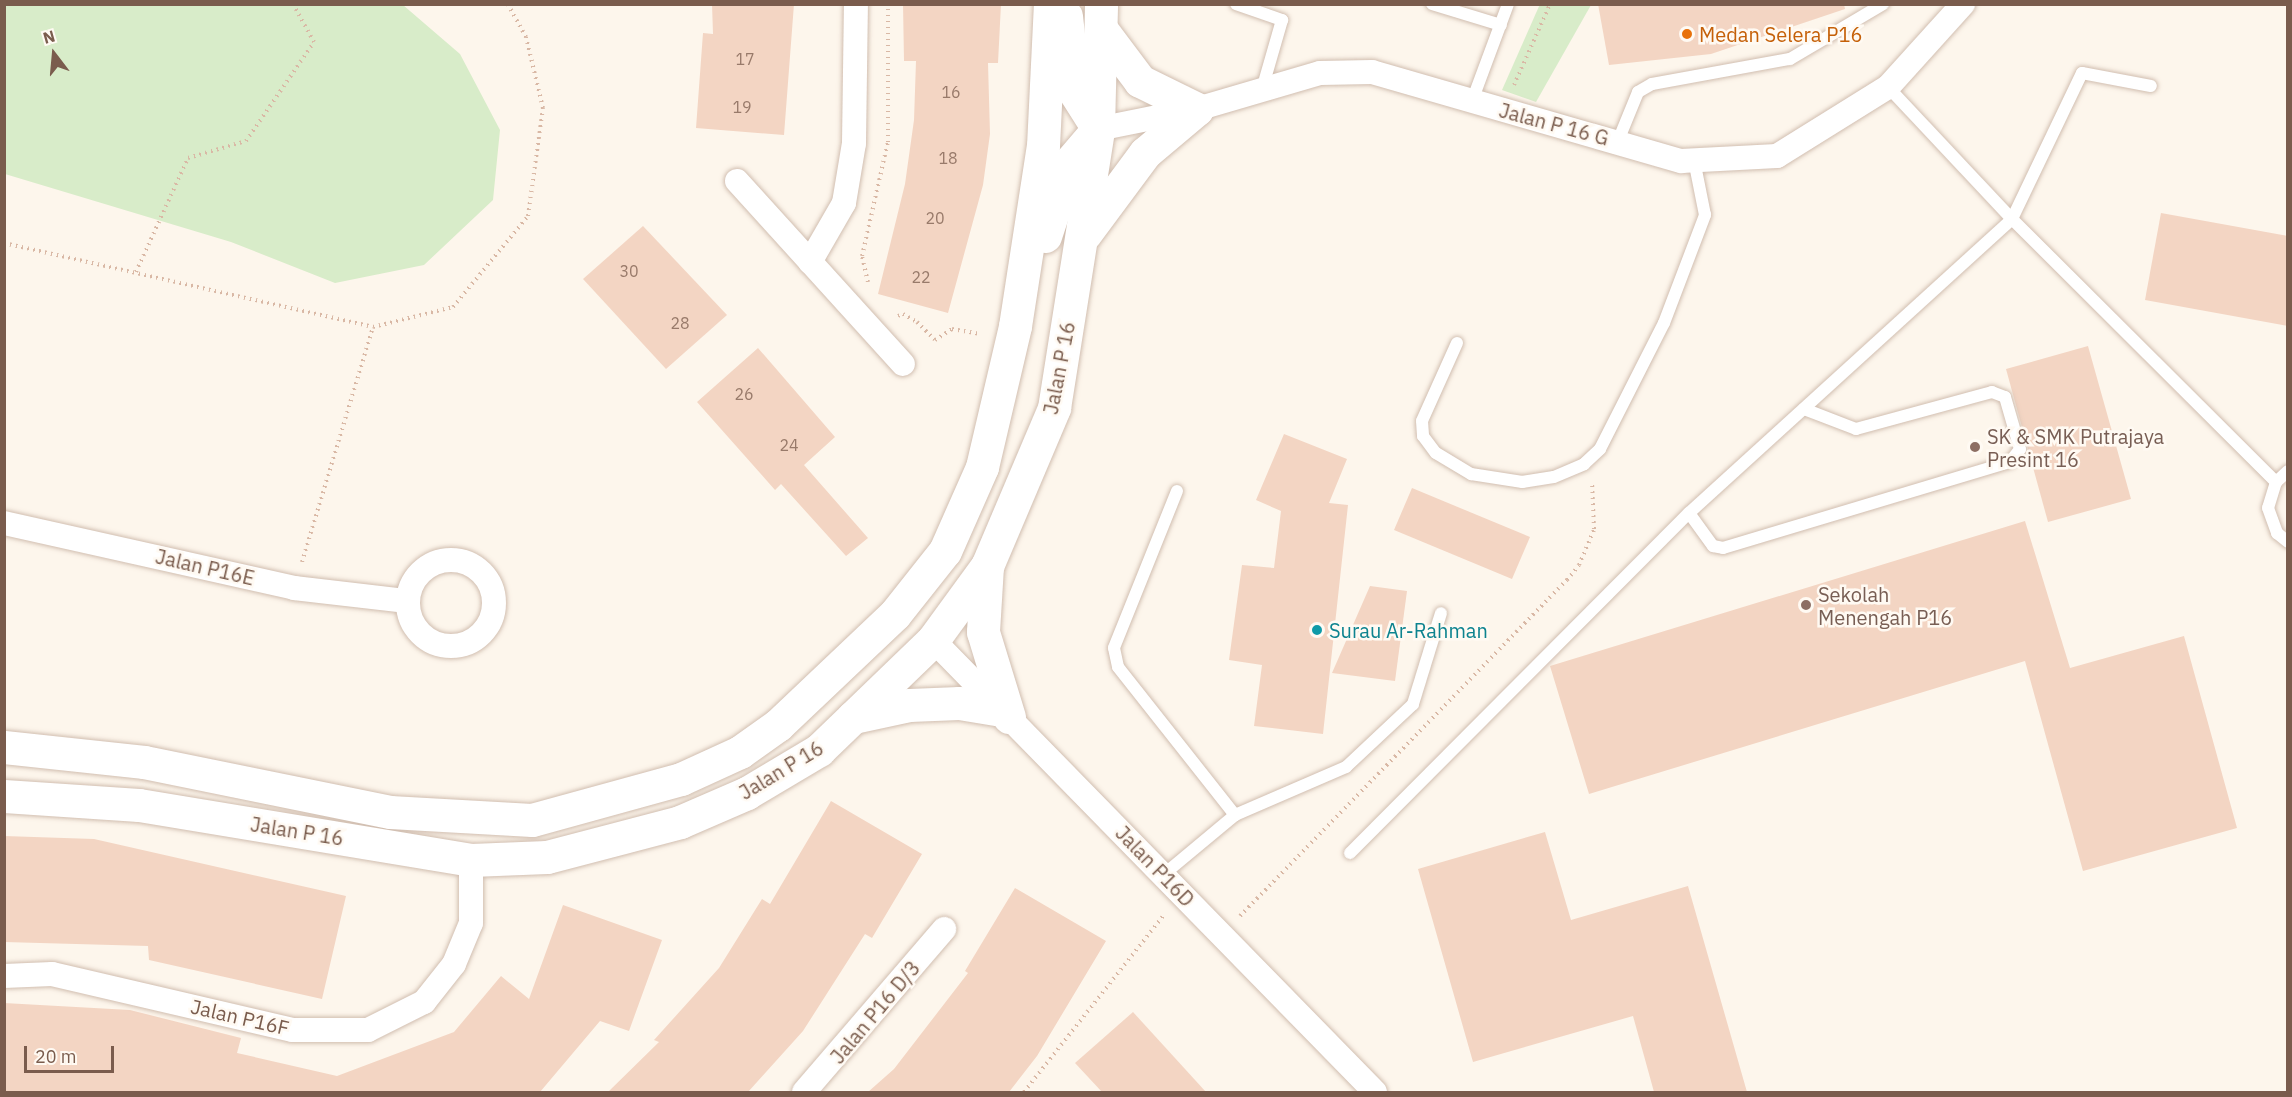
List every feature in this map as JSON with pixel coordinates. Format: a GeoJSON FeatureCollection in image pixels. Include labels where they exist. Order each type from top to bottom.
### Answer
{"type":"FeatureCollection","features":[{"type":"Feature","properties":{"kind":"street"},"geometry":{"type":"LineString","coordinates":[[810,262],[844,202],[854,143],[856,4]]}},
{"type":"Feature","properties":{"kind":"street","name":"Jalan P 16"},"geometry":{"type":"LineString","coordinates":[[4,747],[144,762],[390,813],[532,820],[681,779],[740,752],[778,725],[895,614],[945,551],[982,467],[1014,334],[1043,146],[1050,4]]}},
{"type":"Feature","properties":{"kind":"street"},"geometry":{"type":"LineString","coordinates":[[1014,334],[1069,163],[1098,129],[1074,91],[1064,4]]}},
{"type":"Feature","properties":{"kind":"street","name":"Jalan P 16 G"},"geometry":{"type":"LineString","coordinates":[[1098,129],[1197,109],[1263,86],[1320,73],[1372,72],[1503,110],[1694,160],[1777,156],[1888,87],[1963,4]]}},
{"type":"Feature","properties":{"kind":"street"},"geometry":{"type":"LineString","coordinates":[[1081,238],[1145,153],[1197,109],[1140,81],[1101,17]]}},
{"type":"Feature","properties":{"kind":"street","name":"Jalan P 16"},"geometry":{"type":"LineString","coordinates":[[4,795],[139,805],[471,860],[547,857],[680,822],[747,793],[819,750],[933,640],[987,566],[1054,408],[1098,129],[1101,17]]}},
{"type":"Feature","properties":{"kind":"street"},"geometry":{"type":"LineString","coordinates":[[737,181],[903,364]]}},
{"type":"Feature","properties":{"kind":"street","name":"Jalan P16E"},"geometry":{"type":"LineString","coordinates":[[4,523],[294,588],[407,601]]}},
{"type":"Feature","properties":{"kind":"street"},"geometry":{"type":"LineString","coordinates":[[841,665],[897,641],[933,640],[945,551]]}},
{"type":"Feature","properties":{"kind":"street"},"geometry":{"type":"LineString","coordinates":[[853,717],[909,705],[958,703],[1005,714],[983,632],[987,566]]}},
{"type":"Feature","properties":{"kind":"street","name":"Jalan P16D"},"geometry":{"type":"LineString","coordinates":[[933,640],[1375,1092]]}},
{"type":"Feature","properties":{"kind":"street","name":"Jalan P16F"},"geometry":{"type":"LineString","coordinates":[[4,976],[52,974],[293,1030],[368,1030],[424,1002],[454,963],[471,923],[471,860]]}},
{"type":"Feature","properties":{"kind":"street","name":"Jalan P16 D/3"},"geometry":{"type":"LineString","coordinates":[[804,1092],[944,929]]}},
{"type":"Feature","properties":{"kind":"lane"},"geometry":{"type":"LineString","coordinates":[[1236,4],[1282,20],[1263,86]]}},
{"type":"Feature","properties":{"kind":"lane"},"geometry":{"type":"LineString","coordinates":[[1432,4],[1501,25]]}},
{"type":"Feature","properties":{"kind":"lane"},"geometry":{"type":"LineString","coordinates":[[1472,101],[1508,4]]}},
{"type":"Feature","properties":{"kind":"lane"},"geometry":{"type":"LineString","coordinates":[[1618,141],[1638,92],[1652,84],[1790,59],[1883,4]]}},
{"type":"Feature","properties":{"kind":"lane"},"geometry":{"type":"LineString","coordinates":[[1350,853],[1689,513],[2012,219],[2082,72],[2151,86]]}},
{"type":"Feature","properties":{"kind":"lane"},"geometry":{"type":"LineString","coordinates":[[1888,87],[2012,219],[2276,482]]}},
{"type":"Feature","properties":{"kind":"lane"},"geometry":{"type":"LineString","coordinates":[[1457,343],[1422,421],[1424,436],[1436,453],[1471,474],[1522,483],[1554,477],[1584,464],[1600,449],[1664,323],[1705,215],[1694,160]]}},
{"type":"Feature","properties":{"kind":"lane"},"geometry":{"type":"LineString","coordinates":[[1689,513],[1713,546],[1723,548],[2010,462],[2020,449],[2005,397],[1992,392],[1856,429],[1804,409]]}},
{"type":"Feature","properties":{"kind":"lane"},"geometry":{"type":"LineString","coordinates":[[2288,471],[2276,482],[2270,494],[2271,521],[2288,542]]}},
{"type":"Feature","properties":{"kind":"lane"},"geometry":{"type":"LineString","coordinates":[[1177,491],[1114,648],[1118,667],[1235,815]]}},
{"type":"Feature","properties":{"kind":"lane"},"geometry":{"type":"LineString","coordinates":[[1163,875],[1235,815],[1346,767],[1413,704],[1441,613]]}},
{"type":"Feature","properties":{"kind":"path"},"geometry":{"type":"LineString","coordinates":[[136,273],[188,158],[246,141],[314,42],[294,4]]}},
{"type":"Feature","properties":{"kind":"path"},"geometry":{"type":"LineString","coordinates":[[4,243],[373,327],[453,307],[528,216],[543,108],[526,36],[508,4]]}},
{"type":"Feature","properties":{"kind":"path"},"geometry":{"type":"LineString","coordinates":[[869,287],[862,256],[888,142],[888,4]]}},
{"type":"Feature","properties":{"kind":"path"},"geometry":{"type":"LineString","coordinates":[[1503,110],[1550,4]]}},
{"type":"Feature","properties":{"kind":"path"},"geometry":{"type":"LineString","coordinates":[[890,320],[903,314],[935,340],[952,329],[1014,334]]}},
{"type":"Feature","properties":{"kind":"path"},"geometry":{"type":"LineString","coordinates":[[294,588],[373,327]]}},
{"type":"Feature","properties":{"kind":"path"},"geometry":{"type":"LineString","coordinates":[[1222,934],[1446,710],[1580,565],[1594,529],[1592,478],[1600,449]]}},
{"type":"Feature","properties":{"kind":"path"},"geometry":{"type":"LineString","coordinates":[[1024,1092],[1180,892]]}},
{"type":"Feature","properties":{"kind":"green space"},"geometry":{"type":"Polygon","coordinates":[[[5,4],[403,5],[460,54],[500,130],[493,200],[424,265],[335,283],[231,242],[5,174],[5,4]]]}},
{"type":"Feature","properties":{"kind":"green space"},"geometry":{"type":"Polygon","coordinates":[[[1540,4],[1591,5],[1536,102],[1502,90],[1540,4]]]}},
{"type":"Feature","properties":{"kind":"building"},"geometry":{"type":"Polygon","coordinates":[[[712,4],[794,4],[784,135],[696,128],[703,33],[713,34],[712,4]]]}},
{"type":"Feature","properties":{"kind":"building"},"geometry":{"type":"Polygon","coordinates":[[[903,4],[1001,4],[998,63],[988,63],[990,134],[983,185],[948,313],[878,294],[905,184],[914,120],[916,61],[904,61],[903,4]]]}},
{"type":"Feature","properties":{"kind":"building","name":"Medan Selera P16"},"geometry":{"type":"Polygon","coordinates":[[[1598,4],[1844,4],[1845,9],[1711,54],[1609,65],[1598,4]]]}},
{"type":"Feature","properties":{"kind":"building"},"geometry":{"type":"Polygon","coordinates":[[[2161,213],[2288,236],[2288,326],[2145,300],[2161,213]]]}},
{"type":"Feature","properties":{"kind":"building"},"geometry":{"type":"Polygon","coordinates":[[[643,226],[727,315],[666,369],[583,279],[643,226]]]}},
{"type":"Feature","properties":{"kind":"building"},"geometry":{"type":"Polygon","coordinates":[[[2088,346],[2131,499],[2048,522],[2006,369],[2088,346]]]}},
{"type":"Feature","properties":{"kind":"building"},"geometry":{"type":"Polygon","coordinates":[[[758,348],[835,437],[804,465],[868,538],[846,556],[781,484],[775,490],[697,402],[758,348]]]}},
{"type":"Feature","properties":{"kind":"building","name":"Surau Ar-Rahman"},"geometry":{"type":"Polygon","coordinates":[[[1284,434],[1347,459],[1329,503],[1348,505],[1323,734],[1254,726],[1262,665],[1229,660],[1242,565],[1274,568],[1281,511],[1256,500],[1284,434]]]}},
{"type":"Feature","properties":{"kind":"building"},"geometry":{"type":"Polygon","coordinates":[[[1412,488],[1530,537],[1512,579],[1394,530],[1412,488]]]}},
{"type":"Feature","properties":{"kind":"building"},"geometry":{"type":"Polygon","coordinates":[[[2025,521],[2070,668],[2184,636],[2237,828],[2083,871],[2025,661],[1589,794],[1550,666],[2025,521]]]}},
{"type":"Feature","properties":{"kind":"building"},"geometry":{"type":"Polygon","coordinates":[[[1370,586],[1407,591],[1395,681],[1332,673],[1370,586]]]}},
{"type":"Feature","properties":{"kind":"building"},"geometry":{"type":"Polygon","coordinates":[[[831,801],[922,854],[872,938],[865,934],[803,1031],[748,1092],[608,1092],[659,1042],[654,1040],[719,968],[762,899],[770,904],[831,801]]]}},
{"type":"Feature","properties":{"kind":"building"},"geometry":{"type":"Polygon","coordinates":[[[1545,832],[1571,920],[1688,886],[1747,1092],[1654,1092],[1633,1016],[1473,1062],[1418,869],[1545,832]]]}},
{"type":"Feature","properties":{"kind":"building"},"geometry":{"type":"Polygon","coordinates":[[[4,836],[94,839],[346,896],[322,999],[149,960],[148,946],[4,942],[4,836]]]}},
{"type":"Feature","properties":{"kind":"building"},"geometry":{"type":"Polygon","coordinates":[[[1015,888],[1106,941],[1037,1056],[1009,1092],[868,1092],[894,1069],[968,973],[965,971],[1015,888]]]}},
{"type":"Feature","properties":{"kind":"building"},"geometry":{"type":"Polygon","coordinates":[[[563,905],[662,940],[629,1031],[600,1021],[540,1092],[4,1092],[4,1003],[130,1010],[241,1038],[237,1053],[337,1076],[454,1032],[501,976],[529,999],[563,905]]]}},
{"type":"Feature","properties":{"kind":"building"},"geometry":{"type":"Polygon","coordinates":[[[1133,1012],[1206,1092],[1102,1092],[1075,1063],[1133,1012]]]}},
{"type":"Feature","properties":{"kind":"place","name":"Medan Selera P16"},"geometry":{"type":"Point","coordinates":[1687,34]}},
{"type":"Feature","properties":{"kind":"place","name":"SK & SMK Putrajaya Presint 16"},"geometry":{"type":"Point","coordinates":[1975,447]}},
{"type":"Feature","properties":{"kind":"place","name":"Sekolah Menengah P16"},"geometry":{"type":"Point","coordinates":[1806,605]}},
{"type":"Feature","properties":{"kind":"place","name":"Surau Ar-Rahman"},"geometry":{"type":"Point","coordinates":[1317,630]}}]}
